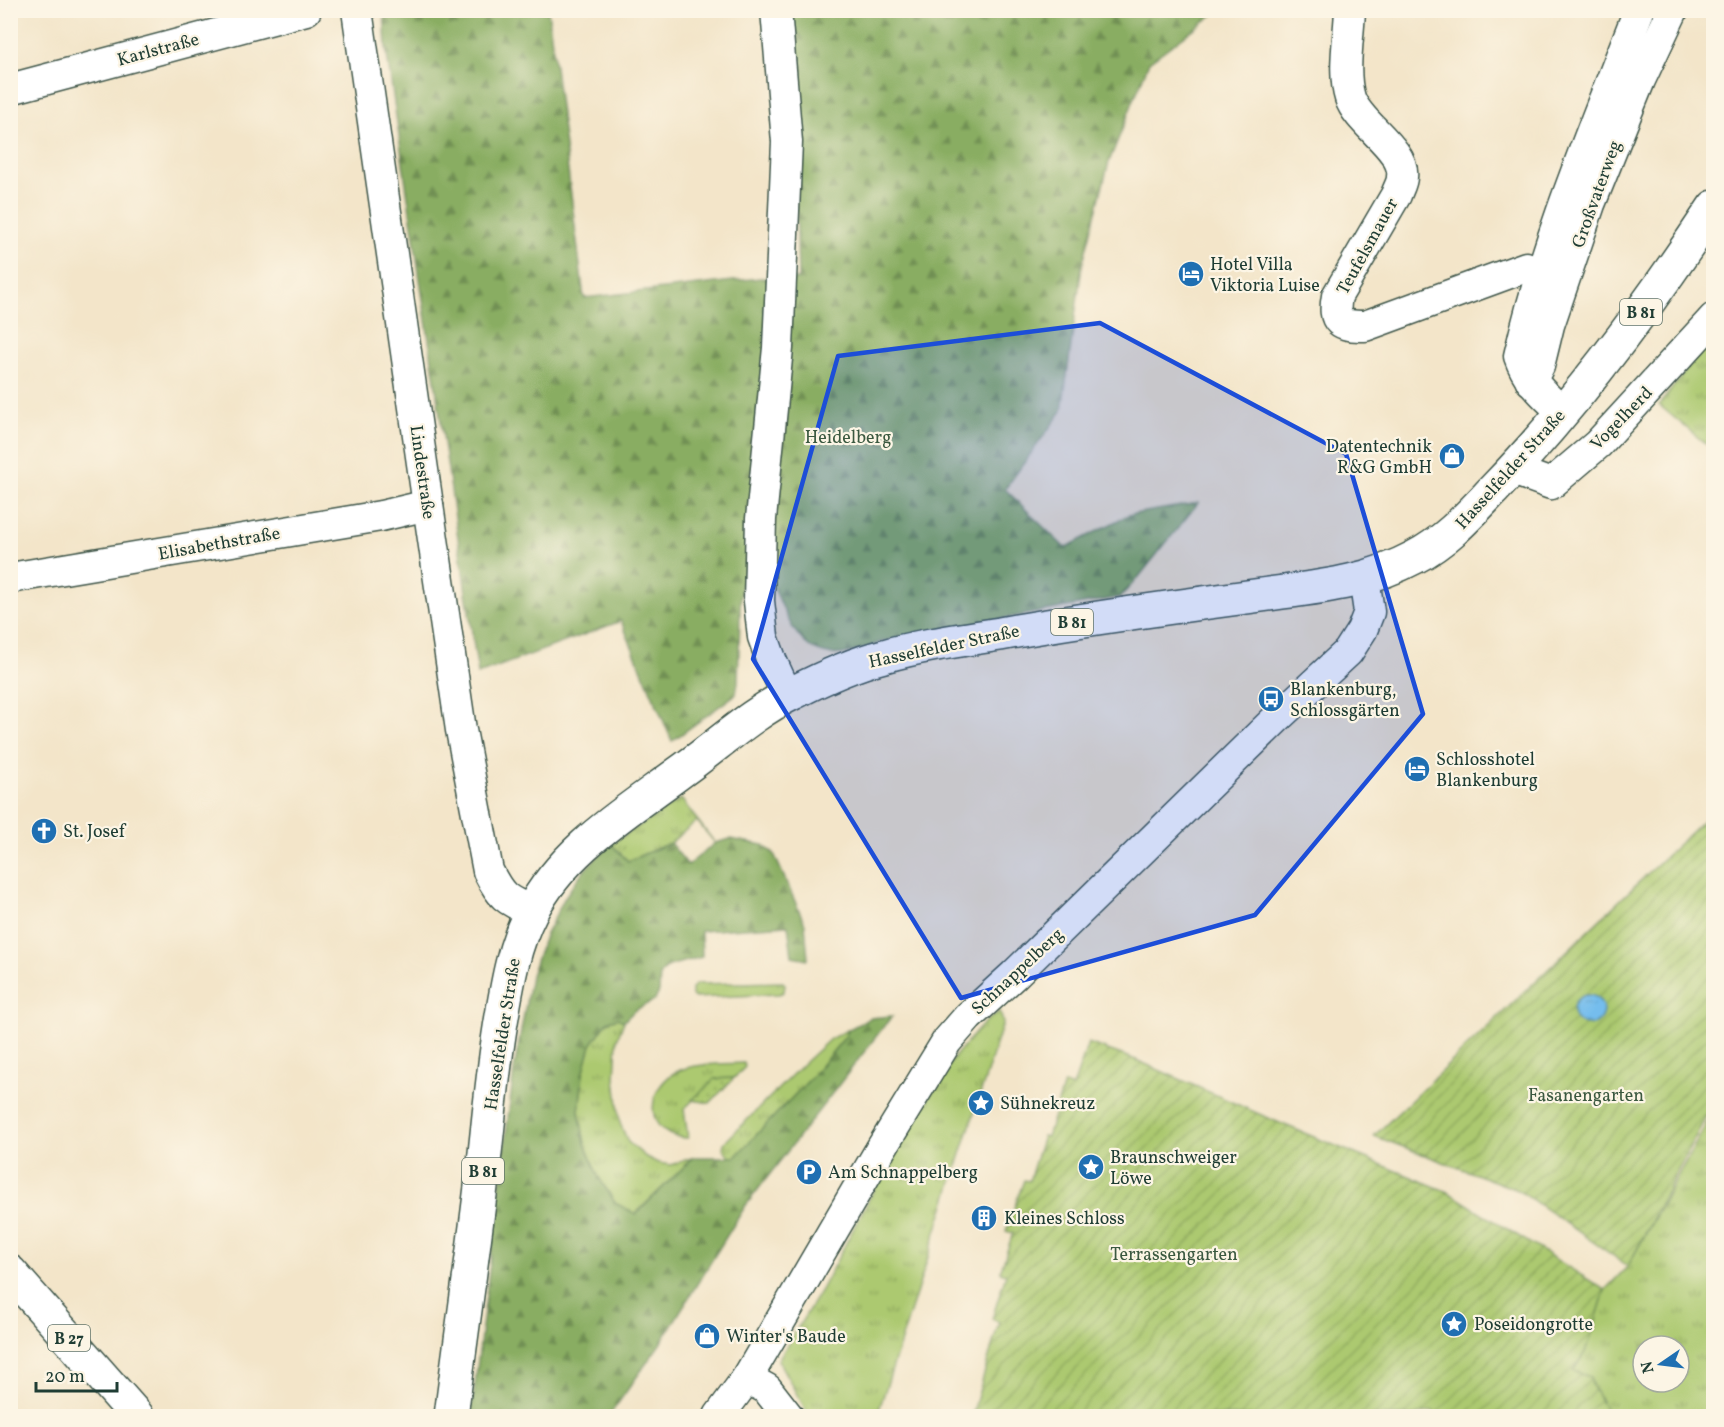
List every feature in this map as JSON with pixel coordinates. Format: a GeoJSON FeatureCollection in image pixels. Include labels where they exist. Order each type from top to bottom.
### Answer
{"type":"FeatureCollection","features":[{"type":"Feature","properties":{"kind":"main road","name":"Hasselfelder Straße"},"geometry":{"type":"LineString","coordinates":[[451,1416],[499,1032],[511,963],[531,911],[549,882],[569,859],[600,830],[688,767],[724,738],[787,695],[854,665],[917,648],[1126,614],[1340,584],[1395,568],[1421,555],[1474,513],[1562,412],[1653,295],[1713,207]]}},
{"type":"Feature","properties":{"kind":"main road","name":"B 27"},"geometry":{"type":"LineString","coordinates":[[10,1272],[137,1416]]}},
{"type":"Feature","properties":{"kind":"street","name":"Karlstraße"},"geometry":{"type":"LineString","coordinates":[[10,88],[306,10]]}},
{"type":"Feature","properties":{"kind":"street","name":"Lindestraße"},"geometry":{"type":"LineString","coordinates":[[357,10],[462,730],[488,871],[496,888],[508,901],[531,911]]}},
{"type":"Feature","properties":{"kind":"street"},"geometry":{"type":"LineString","coordinates":[[776,10],[788,142],[778,348],[761,519],[759,601],[763,637],[787,695]]}},
{"type":"Feature","properties":{"kind":"street","name":"Teufelsmauer"},"geometry":{"type":"LineString","coordinates":[[1350,10],[1346,82],[1350,100],[1358,114],[1380,136],[1400,163],[1402,177],[1396,195],[1337,296],[1334,311],[1339,321],[1348,326],[1365,326],[1526,267],[1542,274]]}},
{"type":"Feature","properties":{"kind":"street"},"geometry":{"type":"LineString","coordinates":[[1562,412],[1531,381],[1519,356],[1542,274],[1592,130],[1639,10]]}},
{"type":"Feature","properties":{"kind":"street","name":"Großvaterweg"},"geometry":{"type":"LineString","coordinates":[[1531,381],[1539,366],[1550,325],[1590,204],[1640,80],[1673,10]]}},
{"type":"Feature","properties":{"kind":"street","name":"Vogelherd"},"geometry":{"type":"LineString","coordinates":[[1513,470],[1551,484],[1598,444],[1713,318]]}},
{"type":"Feature","properties":{"kind":"street","name":"Elisabethstraße"},"geometry":{"type":"LineString","coordinates":[[10,578],[381,516],[428,505]]}},
{"type":"Feature","properties":{"kind":"street","name":"Schnappelberg"},"geometry":{"type":"LineString","coordinates":[[719,1416],[747,1378],[879,1152],[947,1041],[968,1017],[1348,652],[1362,630],[1369,612],[1364,578]]}},
{"type":"Feature","properties":{"kind":"street"},"geometry":{"type":"LineString","coordinates":[[747,1378],[767,1389],[788,1416]]}},
{"type":"Feature","properties":{"kind":"highlighted area"},"geometry":{"type":"Polygon","coordinates":[[[1100,323],[1346,454],[1423,714],[1255,915],[961,998],[753,659],[838,356],[1100,323]]]}},
{"type":"Feature","properties":{"kind":"green space","name":"Heidelberg"},"geometry":{"type":"Polygon","coordinates":[[[384,11],[548,11],[584,298],[760,278],[798,279],[792,11],[1218,11],[1149,62],[1109,162],[1082,266],[1062,411],[1005,489],[1065,548],[1128,515],[1198,503],[1120,597],[884,641],[849,653],[832,654],[807,645],[790,624],[772,583],[741,583],[736,694],[672,741],[621,621],[478,674],[386,48],[384,11]]]}},
{"type":"Feature","properties":{"kind":"green space"},"geometry":{"type":"Polygon","coordinates":[[[1713,336],[1713,450],[1659,405],[1713,336]]]}},
{"type":"Feature","properties":{"kind":"green space"},"geometry":{"type":"Polygon","coordinates":[[[681,799],[715,843],[697,821],[670,843],[628,861],[611,844],[681,799]]]}},
{"type":"Feature","properties":{"kind":"green space","name":"Fasanengarten"},"geometry":{"type":"Polygon","coordinates":[[[1713,811],[1713,1103],[1628,1266],[1518,1190],[1374,1136],[1713,811]]]}},
{"type":"Feature","properties":{"kind":"green space"},"geometry":{"type":"Polygon","coordinates":[[[730,839],[763,845],[774,854],[805,924],[808,959],[792,956],[788,925],[701,931],[702,957],[669,966],[660,974],[659,992],[655,1000],[635,1010],[624,1021],[617,1018],[607,1022],[591,1045],[583,1074],[579,1111],[585,1144],[598,1176],[615,1203],[636,1214],[694,1157],[735,1157],[810,1079],[849,1029],[870,1018],[892,1016],[746,1205],[660,1344],[609,1416],[471,1416],[514,1070],[531,975],[545,936],[565,897],[583,871],[611,844],[628,861],[670,843],[688,865],[715,843],[730,839]]]}},
{"type":"Feature","properties":{"kind":"green space"},"geometry":{"type":"Polygon","coordinates":[[[783,982],[784,992],[779,994],[695,998],[692,996],[692,989],[697,984],[783,982]]]}},
{"type":"Feature","properties":{"kind":"green space"},"geometry":{"type":"Polygon","coordinates":[[[1000,1011],[1003,1023],[877,1416],[809,1416],[778,1360],[821,1290],[892,1156],[955,1056],[984,1023],[1000,1011]]]}},
{"type":"Feature","properties":{"kind":"green space"},"geometry":{"type":"Polygon","coordinates":[[[618,1018],[624,1021],[617,1040],[615,1078],[620,1123],[628,1142],[646,1157],[658,1163],[671,1165],[694,1157],[635,1214],[615,1203],[598,1176],[585,1144],[579,1111],[583,1074],[591,1045],[607,1022],[618,1018]]]}},
{"type":"Feature","properties":{"kind":"green space"},"geometry":{"type":"Polygon","coordinates":[[[849,1029],[810,1079],[735,1157],[729,1157],[723,1148],[724,1143],[830,1039],[849,1029]]]}},
{"type":"Feature","properties":{"kind":"green space","name":"Terrassengarten"},"geometry":{"type":"Polygon","coordinates":[[[1088,1043],[1136,1060],[1275,1121],[1448,1192],[1605,1290],[1587,1349],[1573,1371],[1590,1377],[1609,1416],[1435,1416],[1433,1411],[1413,1416],[972,1416],[999,1322],[992,1319],[1006,1274],[1000,1272],[1013,1233],[1006,1231],[1024,1180],[1029,1181],[1043,1136],[1047,1137],[1064,1084],[1073,1087],[1088,1043]]]}},
{"type":"Feature","properties":{"kind":"green space"},"geometry":{"type":"Polygon","coordinates":[[[744,1063],[745,1067],[734,1078],[715,1079],[684,1109],[688,1138],[674,1136],[664,1131],[657,1123],[654,1102],[657,1092],[674,1073],[698,1066],[744,1063]]]}},
{"type":"Feature","properties":{"kind":"green space"},"geometry":{"type":"Polygon","coordinates":[[[734,1078],[710,1103],[692,1100],[715,1079],[734,1078]]]}},
{"type":"Feature","properties":{"kind":"green space"},"geometry":{"type":"Polygon","coordinates":[[[1713,1112],[1713,1416],[1609,1416],[1590,1377],[1573,1371],[1587,1349],[1605,1290],[1628,1266],[1713,1112]]]}},
{"type":"Feature","properties":{"kind":"water"},"geometry":{"type":"Polygon","coordinates":[[[1588,995],[1594,996],[1602,1004],[1602,1016],[1594,1024],[1588,1025],[1582,1024],[1574,1016],[1573,1010],[1574,1004],[1582,996],[1588,995]]]}},
{"type":"Feature","properties":{"kind":"place","name":"Hotel Villa Viktoria Luise"},"geometry":{"type":"Point","coordinates":[1191,274]}},
{"type":"Feature","properties":{"kind":"place","name":"Datentechnik R&G GmbH"},"geometry":{"type":"Point","coordinates":[1452,456]}},
{"type":"Feature","properties":{"kind":"place","name":"Blankenburg, Schlossgärten"},"geometry":{"type":"Point","coordinates":[1271,699]}},
{"type":"Feature","properties":{"kind":"place","name":"Schlosshotel Blankenburg"},"geometry":{"type":"Point","coordinates":[1417,769]}},
{"type":"Feature","properties":{"kind":"place","name":"St. Josef"},"geometry":{"type":"Point","coordinates":[44,831]}},
{"type":"Feature","properties":{"kind":"place","name":"Sühnekreuz"},"geometry":{"type":"Point","coordinates":[981,1103]}},
{"type":"Feature","properties":{"kind":"place","name":"Braunschweiger Löwe"},"geometry":{"type":"Point","coordinates":[1091,1167]}},
{"type":"Feature","properties":{"kind":"place","name":"Am Schnappelberg"},"geometry":{"type":"Point","coordinates":[809,1172]}},
{"type":"Feature","properties":{"kind":"place","name":"Kleines Schloss"},"geometry":{"type":"Point","coordinates":[984,1218]}},
{"type":"Feature","properties":{"kind":"place","name":"Poseidongrotte"},"geometry":{"type":"Point","coordinates":[1454,1324]}},
{"type":"Feature","properties":{"kind":"place","name":"Winter's Baude"},"geometry":{"type":"Point","coordinates":[707,1336]}}]}
